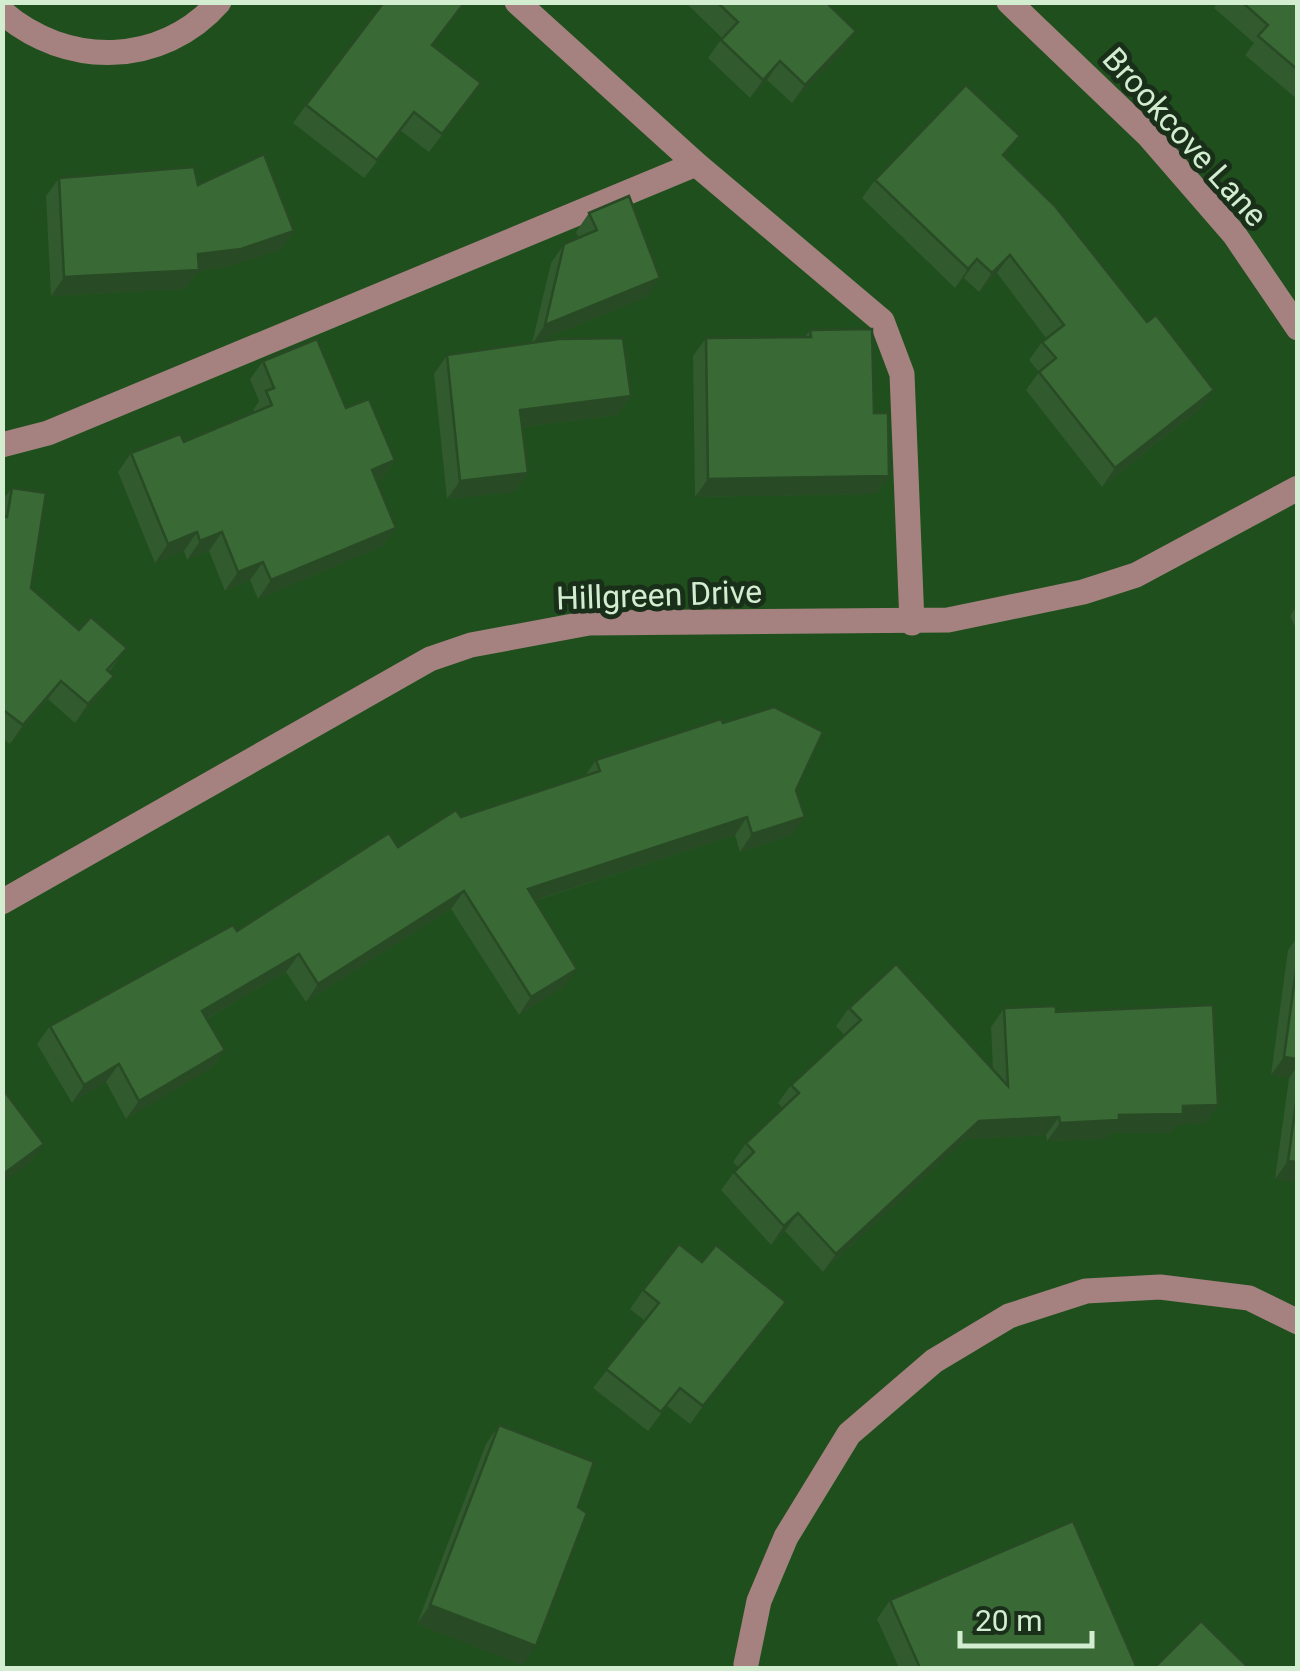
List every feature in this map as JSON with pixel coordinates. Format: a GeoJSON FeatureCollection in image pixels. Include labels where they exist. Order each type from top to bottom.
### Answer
{"type":"FeatureCollection","features":[{"type":"Feature","properties":{"kind":"street"},"geometry":{"type":"LineString","coordinates":[[2,12],[49,42],[85,54],[150,48],[202,21],[219,2]]}},
{"type":"Feature","properties":{"kind":"street"},"geometry":{"type":"LineString","coordinates":[[517,2],[696,164],[882,321],[902,374],[912,623]]}},
{"type":"Feature","properties":{"kind":"street","name":"Brookcove Lane"},"geometry":{"type":"LineString","coordinates":[[1009,2],[1149,136],[1234,234],[1298,328]]}},
{"type":"Feature","properties":{"kind":"street"},"geometry":{"type":"LineString","coordinates":[[2,445],[48,434],[696,164]]}},
{"type":"Feature","properties":{"kind":"street","name":"Hillgreen Drive"},"geometry":{"type":"LineString","coordinates":[[2,902],[430,659],[470,645],[589,623],[912,623],[1083,592],[1136,575],[1298,488]]}},
{"type":"Feature","properties":{"kind":"street"},"geometry":{"type":"LineString","coordinates":[[746,1664],[758,1601],[786,1537],[849,1434],[934,1361],[1009,1316],[1086,1291],[1160,1287],[1248,1298],[1298,1322]]}},
{"type":"Feature","properties":{"kind":"building"},"geometry":{"type":"Polygon","coordinates":[[[384,2],[465,2],[432,45],[481,83],[442,134],[414,112],[377,160],[306,105],[384,2]]]}},
{"type":"Feature","properties":{"kind":"building"},"geometry":{"type":"Polygon","coordinates":[[[717,2],[826,2],[856,31],[805,85],[780,61],[763,80],[721,40],[738,22],[717,2]]]}},
{"type":"Feature","properties":{"kind":"building"},"geometry":{"type":"Polygon","coordinates":[[[1242,2],[1298,2],[1298,70],[1258,36],[1268,25],[1242,2]]]}},
{"type":"Feature","properties":{"kind":"building"},"geometry":{"type":"Polygon","coordinates":[[[966,85],[1020,136],[1003,155],[1055,206],[1147,322],[1156,315],[1214,390],[1115,468],[1039,372],[1056,358],[1042,342],[1064,325],[1010,255],[992,273],[977,259],[968,269],[875,180],[966,85]]]}},
{"type":"Feature","properties":{"kind":"building"},"geometry":{"type":"Polygon","coordinates":[[[264,154],[294,231],[241,249],[198,254],[199,270],[64,277],[59,178],[194,167],[198,185],[264,154]]]}},
{"type":"Feature","properties":{"kind":"building"},"geometry":{"type":"Polygon","coordinates":[[[629,196],[660,278],[545,325],[564,244],[597,230],[589,213],[629,196]]]}},
{"type":"Feature","properties":{"kind":"building"},"geometry":{"type":"Polygon","coordinates":[[[872,329],[874,413],[888,413],[889,476],[708,479],[706,338],[811,337],[810,330],[872,329]]]}},
{"type":"Feature","properties":{"kind":"building"},"geometry":{"type":"Polygon","coordinates":[[[623,338],[631,396],[520,410],[528,473],[460,481],[447,355],[559,339],[623,338]]]}},
{"type":"Feature","properties":{"kind":"building"},"geometry":{"type":"Polygon","coordinates":[[[317,339],[346,408],[369,399],[395,460],[372,470],[396,528],[271,580],[263,562],[238,572],[222,532],[200,541],[197,532],[168,544],[131,453],[180,434],[184,442],[272,405],[266,391],[274,388],[263,361],[317,339]]]}},
{"type":"Feature","properties":{"kind":"building"},"geometry":{"type":"Polygon","coordinates":[[[12,488],[46,493],[31,588],[79,630],[91,617],[127,648],[107,670],[114,676],[88,704],[61,681],[23,725],[2,709],[2,516],[7,517],[12,488]]]}},
{"type":"Feature","properties":{"kind":"building"},"geometry":{"type":"Polygon","coordinates":[[[774,707],[823,732],[796,790],[805,817],[752,834],[747,817],[528,889],[577,969],[531,997],[464,891],[318,984],[299,954],[202,1011],[225,1050],[139,1101],[119,1064],[84,1085],[50,1026],[233,925],[237,931],[389,833],[398,847],[456,810],[461,817],[600,771],[596,760],[721,719],[723,723],[774,707]]]}},
{"type":"Feature","properties":{"kind":"building"},"geometry":{"type":"Polygon","coordinates":[[[1298,956],[1298,1059],[1284,1057],[1298,956]]]}},
{"type":"Feature","properties":{"kind":"building"},"geometry":{"type":"Polygon","coordinates":[[[896,964],[1008,1086],[1004,1008],[1056,1006],[1056,1012],[1213,1005],[1218,1105],[1183,1106],[1183,1114],[1119,1115],[1119,1120],[1060,1123],[1059,1117],[979,1121],[836,1254],[798,1213],[784,1226],[734,1172],[754,1152],[746,1143],[799,1093],[791,1085],[861,1020],[849,1008],[896,964]]]}},
{"type":"Feature","properties":{"kind":"building"},"geometry":{"type":"Polygon","coordinates":[[[2,1088],[44,1144],[2,1175],[2,1088]]]}},
{"type":"Feature","properties":{"kind":"building"},"geometry":{"type":"Polygon","coordinates":[[[1298,1089],[1298,1162],[1288,1161],[1298,1089]]]}},
{"type":"Feature","properties":{"kind":"building"},"geometry":{"type":"Polygon","coordinates":[[[679,1244],[702,1262],[716,1245],[786,1302],[703,1406],[680,1388],[661,1412],[606,1369],[659,1303],[643,1290],[679,1244]]]}},
{"type":"Feature","properties":{"kind":"building"},"geometry":{"type":"Polygon","coordinates":[[[499,1425],[594,1462],[578,1507],[587,1513],[536,1646],[430,1605],[499,1425]]]}},
{"type":"Feature","properties":{"kind":"building"},"geometry":{"type":"Polygon","coordinates":[[[1073,1521],[1137,1668],[920,1668],[890,1600],[1073,1521]]]}},
{"type":"Feature","properties":{"kind":"building"},"geometry":{"type":"Polygon","coordinates":[[[1201,1621],[1249,1668],[1154,1668],[1201,1621]]]}}]}
